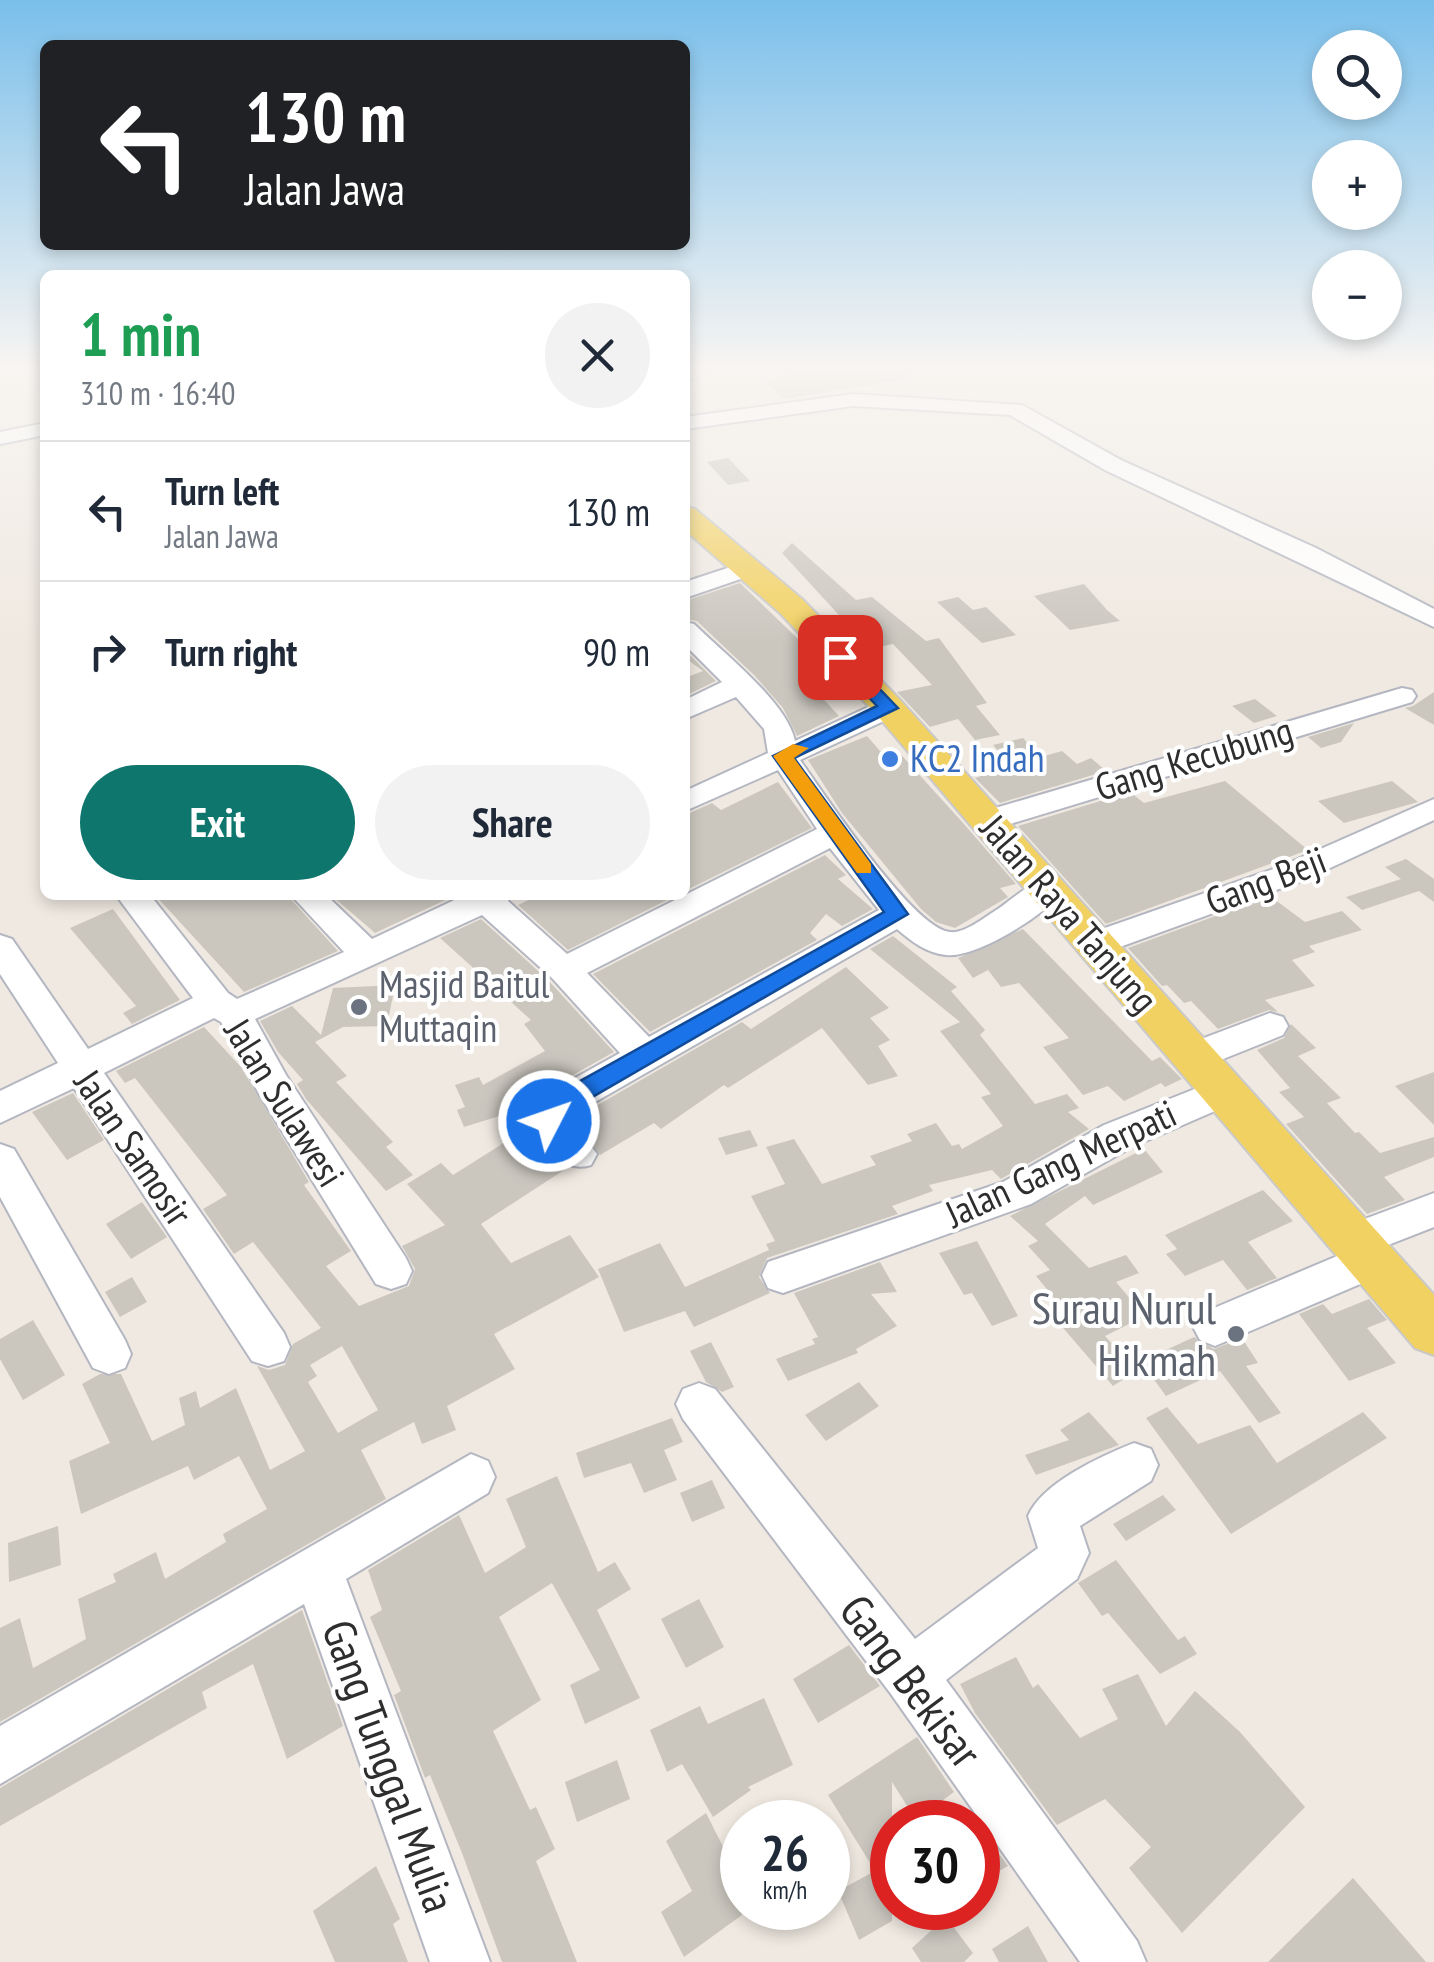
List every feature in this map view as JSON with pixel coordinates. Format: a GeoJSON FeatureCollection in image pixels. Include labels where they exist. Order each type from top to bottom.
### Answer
{"type":"FeatureCollection","features":[{"type":"Feature","properties":{"kind":"main road","name":"Jalan Raya Tanjung"},"geometry":{"type":"LineString","coordinates":[[690,519],[748,568],[888,708],[1434,1332]]}},
{"type":"Feature","properties":{"kind":"street"},"geometry":{"type":"LineString","coordinates":[[1106,461],[1307,552],[1434,619]]}},
{"type":"Feature","properties":{"kind":"street"},"geometry":{"type":"LineString","coordinates":[[690,588],[748,568]]}},
{"type":"Feature","properties":{"kind":"street"},"geometry":{"type":"LineString","coordinates":[[690,640],[740,684],[778,729],[782,756],[897,914],[942,944],[956,943],[1007,918],[1046,890]]}},
{"type":"Feature","properties":{"kind":"street"},"geometry":{"type":"LineString","coordinates":[[690,709],[740,684]]}},
{"type":"Feature","properties":{"kind":"street","name":"Gang Kecubung"},"geometry":{"type":"LineString","coordinates":[[986,821],[1402,696]]}},
{"type":"Feature","properties":{"kind":"street"},"geometry":{"type":"LineString","coordinates":[[690,800],[888,708]]}},
{"type":"Feature","properties":{"kind":"street","name":"Gang Beji"},"geometry":{"type":"LineString","coordinates":[[1094,944],[1294,872],[1434,808]]}},
{"type":"Feature","properties":{"kind":"street"},"geometry":{"type":"LineString","coordinates":[[564,970],[837,832]]}},
{"type":"Feature","properties":{"kind":"street","name":"Jalan Sulawesi"},"geometry":{"type":"LineString","coordinates":[[136,900],[224,1007],[391,1270]]}},
{"type":"Feature","properties":{"kind":"street"},"geometry":{"type":"LineString","coordinates":[[312,900],[367,955]]}},
{"type":"Feature","properties":{"kind":"street"},"geometry":{"type":"LineString","coordinates":[[0,1108],[79,1068],[224,1007],[367,955],[482,900]]}},
{"type":"Feature","properties":{"kind":"street"},"geometry":{"type":"LineString","coordinates":[[491,900],[645,1056]]}},
{"type":"Feature","properties":{"kind":"street"},"geometry":{"type":"LineString","coordinates":[[577,1154],[551,1126],[551,1111],[897,914]]}},
{"type":"Feature","properties":{"kind":"street","name":"Jalan Samosir"},"geometry":{"type":"LineString","coordinates":[[0,947],[268,1347]]}},
{"type":"Feature","properties":{"kind":"street"},"geometry":{"type":"LineString","coordinates":[[1193,1056],[1270,1026]]}},
{"type":"Feature","properties":{"kind":"street","name":"Jalan Gang Merpati"},"geometry":{"type":"LineString","coordinates":[[784,1274],[1017,1194],[1118,1136],[1225,1092]]}},
{"type":"Feature","properties":{"kind":"street"},"geometry":{"type":"LineString","coordinates":[[0,1160],[109,1354]]}},
{"type":"Feature","properties":{"kind":"street"},"geometry":{"type":"LineString","coordinates":[[1215,1326],[1434,1210]]}},
{"type":"Feature","properties":{"kind":"street","name":"Gang Bekisar"},"geometry":{"type":"LineString","coordinates":[[699,1404],[910,1674],[1116,1962]]}},
{"type":"Feature","properties":{"kind":"street"},"geometry":{"type":"LineString","coordinates":[[910,1674],[1059,1562],[1064,1554],[1052,1516],[1134,1465]]}},
{"type":"Feature","properties":{"kind":"street"},"geometry":{"type":"LineString","coordinates":[[0,1757],[471,1478]]}},
{"type":"Feature","properties":{"kind":"street","name":"Gang Tunggal Mulia"},"geometry":{"type":"LineString","coordinates":[[317,1569],[460,1962]]}},
{"type":"Feature","properties":{"kind":"building"},"geometry":{"type":"Polygon","coordinates":[[[730,461],[750,481],[728,485],[707,462],[730,461]]]}},
{"type":"Feature","properties":{"kind":"building"},"geometry":{"type":"Polygon","coordinates":[[[792,543],[856,600],[872,597],[926,641],[939,638],[987,703],[976,706],[1000,735],[975,740],[958,719],[930,727],[897,692],[932,685],[893,644],[870,649],[782,553],[792,543]]]}},
{"type":"Feature","properties":{"kind":"building"},"geometry":{"type":"Polygon","coordinates":[[[740,583],[821,661],[814,663],[837,687],[817,692],[839,716],[797,736],[783,708],[755,676],[697,621],[690,620],[690,599],[740,583]]]}},
{"type":"Feature","properties":{"kind":"building"},"geometry":{"type":"Polygon","coordinates":[[[1084,584],[1120,621],[1070,630],[1034,596],[1084,584]]]}},
{"type":"Feature","properties":{"kind":"building"},"geometry":{"type":"Polygon","coordinates":[[[958,597],[973,610],[986,607],[1016,635],[982,643],[937,602],[958,597]]]}},
{"type":"Feature","properties":{"kind":"building"},"geometry":{"type":"Polygon","coordinates":[[[690,655],[716,681],[690,694],[690,676],[703,671],[690,662],[690,655]]]}},
{"type":"Feature","properties":{"kind":"building"},"geometry":{"type":"Polygon","coordinates":[[[1434,692],[1434,725],[1405,708],[1413,706],[1434,692]]]}},
{"type":"Feature","properties":{"kind":"building"},"geometry":{"type":"Polygon","coordinates":[[[1255,699],[1277,716],[1254,723],[1232,706],[1255,699]]]}},
{"type":"Feature","properties":{"kind":"building"},"geometry":{"type":"Polygon","coordinates":[[[1354,723],[1341,742],[1321,748],[1308,737],[1354,723]]]}},
{"type":"Feature","properties":{"kind":"building"},"geometry":{"type":"Polygon","coordinates":[[[867,736],[880,751],[895,748],[964,824],[1016,884],[1000,888],[1008,897],[955,928],[936,922],[921,909],[842,813],[808,760],[867,736]]]}},
{"type":"Feature","properties":{"kind":"building"},"geometry":{"type":"Polygon","coordinates":[[[1023,738],[1041,757],[1062,751],[1077,764],[1091,758],[1106,771],[1000,803],[975,778],[1012,766],[993,745],[1023,738]]]}},
{"type":"Feature","properties":{"kind":"building"},"geometry":{"type":"Polygon","coordinates":[[[1225,781],[1308,850],[1106,924],[1018,826],[1130,792],[1144,803],[1225,781]]]}},
{"type":"Feature","properties":{"kind":"building"},"geometry":{"type":"Polygon","coordinates":[[[1392,781],[1418,802],[1344,823],[1318,801],[1392,781]]]}},
{"type":"Feature","properties":{"kind":"building"},"geometry":{"type":"Polygon","coordinates":[[[778,782],[812,828],[690,889],[690,813],[712,803],[721,810],[778,782]]]}},
{"type":"Feature","properties":{"kind":"building"},"geometry":{"type":"Polygon","coordinates":[[[825,855],[846,875],[838,879],[873,909],[842,926],[826,914],[810,933],[817,940],[650,1032],[593,974],[825,855]]]}},
{"type":"Feature","properties":{"kind":"building"},"geometry":{"type":"Polygon","coordinates":[[[1406,859],[1434,879],[1434,902],[1419,891],[1362,910],[1346,897],[1401,879],[1385,867],[1406,859]]]}},
{"type":"Feature","properties":{"kind":"building"},"geometry":{"type":"Polygon","coordinates":[[[1270,896],[1305,922],[1342,911],[1362,930],[1309,946],[1315,952],[1292,960],[1315,986],[1265,1000],[1278,1012],[1269,1010],[1218,1029],[1191,1001],[1184,1003],[1167,985],[1162,986],[1128,948],[1270,896]]]}},
{"type":"Feature","properties":{"kind":"building"},"geometry":{"type":"Polygon","coordinates":[[[160,900],[292,900],[338,951],[244,992],[160,900]]]}},
{"type":"Feature","properties":{"kind":"building"},"geometry":{"type":"Polygon","coordinates":[[[337,900],[445,900],[375,933],[337,900]]]}},
{"type":"Feature","properties":{"kind":"building"},"geometry":{"type":"Polygon","coordinates":[[[528,900],[667,900],[568,950],[518,905],[528,900]]]}},
{"type":"Feature","properties":{"kind":"building"},"geometry":{"type":"Polygon","coordinates":[[[113,909],[180,1000],[132,1024],[123,1013],[136,1006],[70,928],[113,909]]]}},
{"type":"Feature","properties":{"kind":"building"},"geometry":{"type":"Polygon","coordinates":[[[481,919],[549,981],[614,1052],[539,1094],[532,1106],[464,1127],[457,1110],[465,1107],[455,1085],[479,1077],[483,1085],[545,1051],[524,1024],[531,1020],[440,938],[481,919]]]}},
{"type":"Feature","properties":{"kind":"building"},"geometry":{"type":"Polygon","coordinates":[[[1023,929],[1152,1061],[1160,1057],[1182,1079],[1165,1087],[1161,1083],[1124,1101],[1108,1086],[1083,1095],[1043,1047],[1069,1038],[1019,983],[1001,987],[988,970],[973,978],[958,958],[1023,929]]]}},
{"type":"Feature","properties":{"kind":"building"},"geometry":{"type":"Polygon","coordinates":[[[893,936],[957,987],[951,991],[985,1030],[980,1035],[1035,1104],[1067,1094],[1079,1108],[1068,1112],[1089,1129],[1001,1179],[992,1170],[929,1185],[933,1191],[892,1206],[898,1214],[767,1258],[759,1277],[770,1293],[694,1327],[685,1311],[624,1332],[598,1269],[660,1243],[685,1287],[769,1250],[766,1244],[775,1241],[751,1196],[785,1184],[766,1147],[794,1139],[822,1184],[876,1165],[870,1156],[912,1141],[907,1134],[936,1123],[952,1146],[959,1144],[962,1149],[1003,1126],[981,1097],[991,1094],[940,1031],[960,1022],[870,949],[893,936]]]}},
{"type":"Feature","properties":{"kind":"building"},"geometry":{"type":"Polygon","coordinates":[[[846,967],[889,1008],[870,1018],[890,1040],[878,1046],[898,1076],[868,1085],[822,1028],[728,1088],[724,1085],[661,1129],[654,1123],[600,1155],[575,1118],[742,1022],[751,1029],[846,967]]]}},
{"type":"Feature","properties":{"kind":"building"},"geometry":{"type":"Polygon","coordinates":[[[395,985],[387,1026],[343,1027],[315,1042],[347,1076],[336,1082],[393,1142],[386,1147],[413,1175],[386,1191],[306,1099],[297,1084],[303,1080],[278,1052],[260,1021],[292,1006],[321,1035],[333,988],[395,985]]]}},
{"type":"Feature","properties":{"kind":"building"},"geometry":{"type":"Polygon","coordinates":[[[1291,1024],[1316,1048],[1298,1056],[1341,1098],[1327,1103],[1380,1153],[1434,1137],[1434,1157],[1384,1177],[1405,1200],[1367,1214],[1286,1124],[1304,1117],[1279,1092],[1290,1088],[1257,1050],[1284,1038],[1291,1024]]]}},
{"type":"Feature","properties":{"kind":"building"},"geometry":{"type":"Polygon","coordinates":[[[204,1027],[241,1067],[309,1182],[304,1185],[351,1251],[326,1266],[359,1306],[409,1286],[415,1269],[402,1246],[445,1225],[407,1184],[441,1163],[453,1175],[529,1127],[541,1149],[567,1168],[481,1224],[511,1263],[570,1235],[599,1277],[494,1334],[515,1369],[447,1406],[456,1430],[422,1444],[414,1422],[361,1450],[386,1499],[0,1722],[0,1628],[20,1618],[33,1668],[86,1639],[78,1599],[116,1582],[113,1574],[156,1552],[165,1579],[226,1542],[223,1534],[267,1509],[239,1456],[194,1480],[188,1466],[81,1514],[69,1461],[110,1443],[82,1384],[100,1374],[121,1374],[152,1441],[185,1425],[179,1398],[196,1391],[200,1408],[236,1388],[270,1470],[305,1451],[257,1366],[269,1370],[285,1365],[293,1344],[321,1328],[253,1242],[234,1254],[203,1209],[227,1195],[135,1078],[125,1083],[116,1071],[204,1027]],[[342,1346],[310,1365],[317,1376],[308,1382],[338,1433],[378,1410],[342,1346]]]}},
{"type":"Feature","properties":{"kind":"building"},"geometry":{"type":"Polygon","coordinates":[[[1434,1072],[1434,1125],[1395,1086],[1434,1072]]]}},
{"type":"Feature","properties":{"kind":"building"},"geometry":{"type":"Polygon","coordinates":[[[73,1093],[104,1140],[67,1160],[32,1112],[73,1093]]]}},
{"type":"Feature","properties":{"kind":"building"},"geometry":{"type":"Polygon","coordinates":[[[750,1130],[758,1146],[726,1155],[718,1138],[750,1130]]]}},
{"type":"Feature","properties":{"kind":"building"},"geometry":{"type":"Polygon","coordinates":[[[1144,1149],[1163,1172],[1093,1205],[1085,1196],[1045,1224],[1089,1268],[1126,1255],[1139,1273],[1116,1282],[1145,1316],[1105,1336],[1137,1371],[1113,1386],[1058,1322],[1069,1316],[1036,1276],[1050,1270],[1028,1246],[1038,1241],[1010,1216],[1144,1149]]]}},
{"type":"Feature","properties":{"kind":"building"},"geometry":{"type":"Polygon","coordinates":[[[1263,1190],[1293,1221],[1248,1242],[1277,1278],[1247,1290],[1223,1260],[1185,1276],[1166,1254],[1177,1249],[1165,1235],[1263,1190]]]}},
{"type":"Feature","properties":{"kind":"building"},"geometry":{"type":"Polygon","coordinates":[[[142,1202],[167,1237],[131,1259],[106,1224],[142,1202]]]}},
{"type":"Feature","properties":{"kind":"building"},"geometry":{"type":"Polygon","coordinates":[[[977,1241],[1018,1316],[992,1326],[972,1293],[964,1295],[939,1253],[977,1241]]]}},
{"type":"Feature","properties":{"kind":"building"},"geometry":{"type":"Polygon","coordinates":[[[880,1262],[897,1292],[871,1294],[897,1326],[856,1349],[858,1353],[788,1381],[776,1359],[815,1344],[812,1339],[818,1337],[794,1293],[880,1262]]]}},
{"type":"Feature","properties":{"kind":"building"},"geometry":{"type":"Polygon","coordinates":[[[132,1277],[147,1302],[120,1317],[105,1292],[132,1277]]]}},
{"type":"Feature","properties":{"kind":"building"},"geometry":{"type":"Polygon","coordinates":[[[1369,1299],[1387,1320],[1367,1328],[1396,1363],[1349,1381],[1299,1314],[1323,1304],[1332,1314],[1369,1299]]]}},
{"type":"Feature","properties":{"kind":"building"},"geometry":{"type":"Polygon","coordinates":[[[33,1320],[65,1375],[23,1400],[0,1359],[0,1339],[33,1320]]]}},
{"type":"Feature","properties":{"kind":"building"},"geometry":{"type":"Polygon","coordinates":[[[1194,1337],[1214,1349],[1242,1338],[1258,1363],[1246,1366],[1281,1413],[1259,1423],[1220,1371],[1166,1396],[1144,1366],[1170,1355],[1166,1350],[1194,1337]]]}},
{"type":"Feature","properties":{"kind":"building"},"geometry":{"type":"Polygon","coordinates":[[[711,1342],[734,1387],[722,1392],[706,1382],[690,1351],[711,1342]]]}},
{"type":"Feature","properties":{"kind":"building"},"geometry":{"type":"Polygon","coordinates":[[[859,1382],[879,1406],[826,1441],[805,1415],[859,1382]]]}},
{"type":"Feature","properties":{"kind":"building"},"geometry":{"type":"Polygon","coordinates":[[[1167,1407],[1198,1444],[1250,1425],[1277,1463],[1363,1412],[1387,1438],[1231,1534],[1146,1418],[1167,1407]]]}},
{"type":"Feature","properties":{"kind":"building"},"geometry":{"type":"Polygon","coordinates":[[[1089,1412],[1119,1445],[1036,1475],[1025,1455],[1069,1440],[1060,1430],[1089,1412]]]}},
{"type":"Feature","properties":{"kind":"building"},"geometry":{"type":"Polygon","coordinates":[[[672,1418],[683,1442],[664,1450],[677,1480],[644,1493],[631,1463],[584,1478],[576,1453],[672,1418]]]}},
{"type":"Feature","properties":{"kind":"building"},"geometry":{"type":"Polygon","coordinates":[[[557,1476],[598,1572],[615,1562],[631,1589],[597,1610],[640,1698],[585,1724],[570,1685],[600,1670],[552,1583],[499,1617],[541,1700],[493,1731],[530,1810],[536,1807],[555,1849],[536,1861],[577,1962],[502,1962],[462,1853],[430,1775],[425,1778],[394,1695],[401,1691],[370,1617],[382,1610],[368,1570],[459,1515],[485,1573],[526,1547],[506,1499],[557,1476]]]}},
{"type":"Feature","properties":{"kind":"building"},"geometry":{"type":"Polygon","coordinates":[[[712,1480],[725,1508],[692,1522],[680,1493],[712,1480]]]}},
{"type":"Feature","properties":{"kind":"building"},"geometry":{"type":"Polygon","coordinates":[[[1163,1495],[1176,1510],[1126,1541],[1113,1524],[1163,1495]]]}},
{"type":"Feature","properties":{"kind":"building"},"geometry":{"type":"Polygon","coordinates":[[[58,1526],[61,1565],[9,1582],[8,1543],[58,1526]]]}},
{"type":"Feature","properties":{"kind":"building"},"geometry":{"type":"Polygon","coordinates":[[[1116,1560],[1178,1640],[1185,1636],[1197,1654],[1160,1674],[1108,1613],[1102,1616],[1078,1583],[1116,1560]]]}},
{"type":"Feature","properties":{"kind":"building"},"geometry":{"type":"Polygon","coordinates":[[[699,1599],[724,1647],[686,1668],[661,1619],[699,1599]]]}},
{"type":"Feature","properties":{"kind":"building"},"geometry":{"type":"Polygon","coordinates":[[[302,1610],[343,1726],[287,1759],[253,1664],[202,1692],[207,1708],[0,1826],[0,1788],[302,1610]]]}},
{"type":"Feature","properties":{"kind":"building"},"geometry":{"type":"Polygon","coordinates":[[[849,1645],[880,1686],[818,1723],[793,1679],[849,1645]]]}},
{"type":"Feature","properties":{"kind":"building"},"geometry":{"type":"Polygon","coordinates":[[[1016,1657],[1033,1688],[1038,1684],[1080,1738],[1118,1719],[1102,1689],[1138,1674],[1166,1726],[1195,1691],[1240,1732],[1305,1807],[1182,1933],[1129,1868],[1151,1847],[1105,1799],[1057,1825],[975,1713],[960,1684],[1016,1657]]]}},
{"type":"Feature","properties":{"kind":"building"},"geometry":{"type":"Polygon","coordinates":[[[764,1698],[793,1765],[748,1787],[751,1790],[737,1800],[720,1800],[720,1812],[713,1817],[682,1764],[667,1772],[650,1730],[700,1706],[708,1724],[764,1698]]]}},
{"type":"Feature","properties":{"kind":"building"},"geometry":{"type":"Polygon","coordinates":[[[917,1737],[954,1792],[943,1800],[903,1800],[892,1782],[892,1800],[870,1800],[870,1863],[850,1831],[850,1800],[831,1800],[828,1795],[917,1737]]]}},
{"type":"Feature","properties":{"kind":"building"},"geometry":{"type":"Polygon","coordinates":[[[617,1760],[630,1799],[577,1822],[565,1782],[617,1760]]]}},
{"type":"Feature","properties":{"kind":"building"},"geometry":{"type":"Polygon","coordinates":[[[706,1813],[720,1841],[721,1930],[684,1957],[661,1912],[692,1891],[666,1841],[706,1813]]]}},
{"type":"Feature","properties":{"kind":"building"},"geometry":{"type":"Polygon","coordinates":[[[376,1866],[400,1919],[393,1924],[408,1962],[335,1962],[313,1911],[376,1866]]]}},
{"type":"Feature","properties":{"kind":"building"},"geometry":{"type":"Polygon","coordinates":[[[870,1874],[870,1930],[876,1930],[859,1940],[850,1919],[850,1885],[870,1874]]]}},
{"type":"Feature","properties":{"kind":"building"},"geometry":{"type":"Polygon","coordinates":[[[1353,1878],[1426,1962],[1268,1962],[1353,1878]]]}},
{"type":"Feature","properties":{"kind":"building"},"geometry":{"type":"Polygon","coordinates":[[[1028,1926],[1048,1962],[999,1962],[992,1949],[1028,1926]]]}},
{"type":"Feature","properties":{"kind":"building"},"geometry":{"type":"Polygon","coordinates":[[[932,1930],[956,1930],[973,1953],[964,1962],[921,1962],[912,1948],[932,1930]]]}},
{"type":"Feature","properties":{"kind":"slow traffic"},"geometry":{"type":"LineString","coordinates":[[800,748],[782,756],[864,869]]}},
{"type":"Feature","properties":{"kind":"place","name":"KC2 Indah"},"geometry":{"type":"Point","coordinates":[890,759]}},
{"type":"Feature","properties":{"kind":"place","name":"Masjid Baitul Muttaqin"},"geometry":{"type":"Point","coordinates":[359,1007]}},
{"type":"Feature","properties":{"kind":"place","name":"Surau Nurul Hikmah"},"geometry":{"type":"Point","coordinates":[1236,1334]}},
{"type":"Feature","properties":{"kind":"route"},"geometry":{"type":"LineString","coordinates":[[549,1121],[555,1107],[897,914],[782,756],[888,708],[840,657]]}}]}
